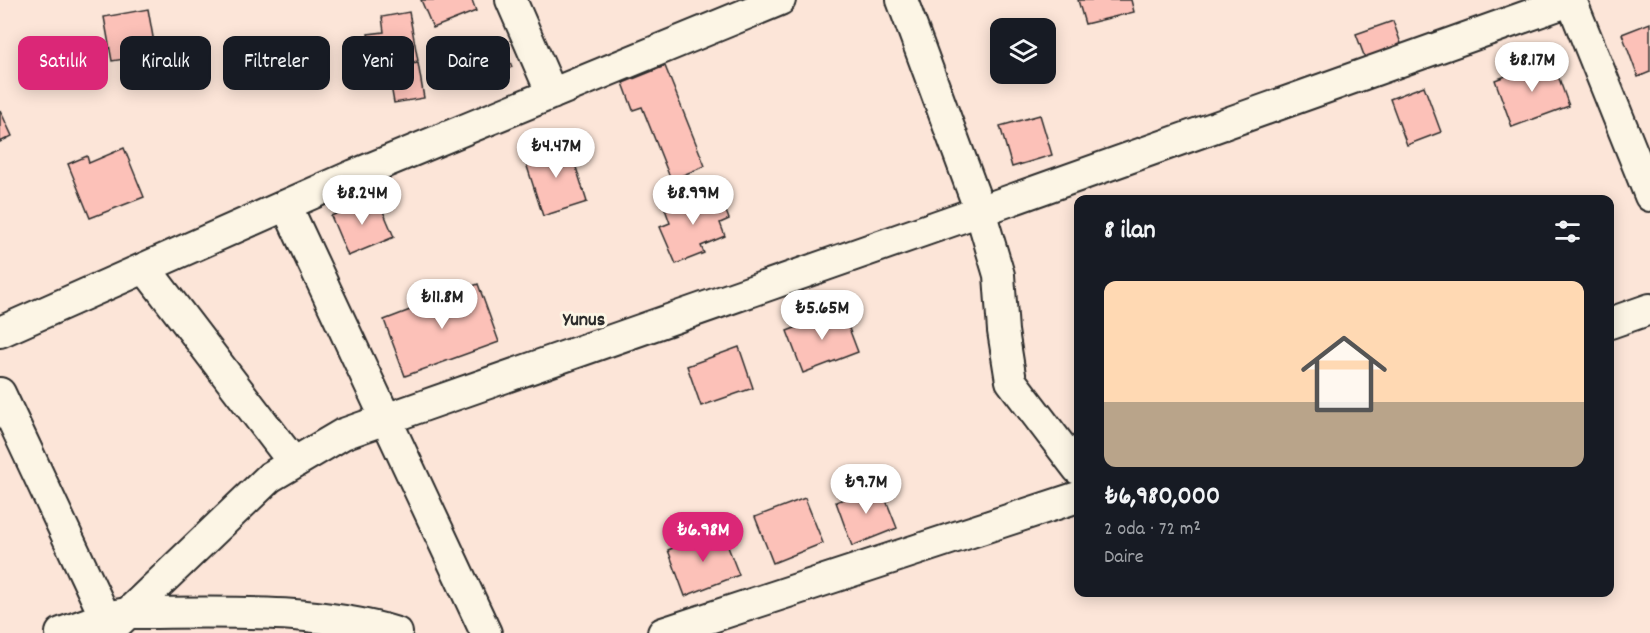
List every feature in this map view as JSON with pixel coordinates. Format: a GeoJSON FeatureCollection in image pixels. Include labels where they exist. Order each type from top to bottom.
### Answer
{"type":"FeatureCollection","features":[{"type":"Feature","properties":{"kind":"street"},"geometry":{"type":"LineString","coordinates":[[511,0],[552,94]]}},
{"type":"Feature","properties":{"kind":"street"},"geometry":{"type":"LineString","coordinates":[[0,332],[286,205],[780,0]]}},
{"type":"Feature","properties":{"kind":"street"},"geometry":{"type":"LineString","coordinates":[[902,0],[980,211],[999,275],[1003,331],[1011,381],[1074,464]]}},
{"type":"Feature","properties":{"kind":"street"},"geometry":{"type":"LineString","coordinates":[[113,621],[270,477],[343,434],[980,211],[1572,0],[1650,196]]}},
{"type":"Feature","properties":{"kind":"street"},"geometry":{"type":"LineString","coordinates":[[286,205],[388,419],[486,633]]}},
{"type":"Feature","properties":{"kind":"street"},"geometry":{"type":"LineString","coordinates":[[145,268],[292,462]]}},
{"type":"Feature","properties":{"kind":"street"},"geometry":{"type":"LineString","coordinates":[[1614,322],[1650,309]]}},
{"type":"Feature","properties":{"kind":"street"},"geometry":{"type":"LineString","coordinates":[[0,393],[113,621]]}},
{"type":"Feature","properties":{"kind":"street"},"geometry":{"type":"LineString","coordinates":[[663,633],[1074,498]]}},
{"type":"Feature","properties":{"kind":"street"},"geometry":{"type":"LineString","coordinates":[[61,633],[113,621],[272,613],[363,623],[397,633]]}},
{"type":"Feature","properties":{"kind":"building"},"geometry":{"type":"Polygon","coordinates":[[[421,0],[472,0],[476,11],[433,28],[421,0]]]}},
{"type":"Feature","properties":{"kind":"building"},"geometry":{"type":"Polygon","coordinates":[[[1078,0],[1131,0],[1134,12],[1085,24],[1078,0]]]}},
{"type":"Feature","properties":{"kind":"building"},"geometry":{"type":"Polygon","coordinates":[[[148,9],[153,36],[120,36],[120,60],[112,61],[104,17],[148,9]]]}},
{"type":"Feature","properties":{"kind":"building"},"geometry":{"type":"Polygon","coordinates":[[[409,12],[413,36],[368,36],[368,34],[384,32],[382,17],[409,12]]]}},
{"type":"Feature","properties":{"kind":"building"},"geometry":{"type":"Polygon","coordinates":[[[1393,21],[1404,52],[1368,66],[1356,34],[1393,21]]]}},
{"type":"Feature","properties":{"kind":"building"},"geometry":{"type":"Polygon","coordinates":[[[1650,23],[1650,72],[1638,77],[1622,34],[1650,23]]]}},
{"type":"Feature","properties":{"kind":"building"},"geometry":{"type":"Polygon","coordinates":[[[414,39],[418,61],[414,62],[414,39]]]}},
{"type":"Feature","properties":{"kind":"building"},"geometry":{"type":"Polygon","coordinates":[[[1552,59],[1569,106],[1512,127],[1495,80],[1552,59]]]}},
{"type":"Feature","properties":{"kind":"building"},"geometry":{"type":"Polygon","coordinates":[[[418,63],[424,98],[394,103],[392,90],[414,90],[414,64],[418,63]]]}},
{"type":"Feature","properties":{"kind":"building"},"geometry":{"type":"Polygon","coordinates":[[[665,66],[705,166],[671,180],[642,107],[633,110],[623,83],[665,66]]]}},
{"type":"Feature","properties":{"kind":"building"},"geometry":{"type":"Polygon","coordinates":[[[1424,86],[1441,132],[1407,145],[1390,99],[1424,86]]]}},
{"type":"Feature","properties":{"kind":"building"},"geometry":{"type":"Polygon","coordinates":[[[0,110],[12,136],[0,142],[0,110]]]}},
{"type":"Feature","properties":{"kind":"building"},"geometry":{"type":"Polygon","coordinates":[[[1040,115],[1052,155],[1012,167],[1000,126],[1040,115]]]}},
{"type":"Feature","properties":{"kind":"building"},"geometry":{"type":"Polygon","coordinates":[[[568,142],[587,202],[543,216],[524,157],[568,142]]]}},
{"type":"Feature","properties":{"kind":"building"},"geometry":{"type":"Polygon","coordinates":[[[124,148],[144,197],[90,218],[68,164],[87,156],[89,163],[124,148]]]}},
{"type":"Feature","properties":{"kind":"building"},"geometry":{"type":"Polygon","coordinates":[[[708,192],[713,205],[722,201],[729,219],[720,223],[725,236],[701,246],[704,253],[676,264],[660,227],[670,223],[665,209],[708,192]]]}},
{"type":"Feature","properties":{"kind":"building"},"geometry":{"type":"Polygon","coordinates":[[[377,197],[394,237],[348,256],[331,216],[377,197]]]}},
{"type":"Feature","properties":{"kind":"building"},"geometry":{"type":"Polygon","coordinates":[[[478,284],[499,342],[405,376],[384,320],[478,284]]]}},
{"type":"Feature","properties":{"kind":"building"},"geometry":{"type":"Polygon","coordinates":[[[842,310],[858,352],[803,373],[787,331],[842,310]]]}},
{"type":"Feature","properties":{"kind":"building"},"geometry":{"type":"Polygon","coordinates":[[[739,347],[753,388],[701,406],[687,366],[739,347]]]}},
{"type":"Feature","properties":{"kind":"building"},"geometry":{"type":"Polygon","coordinates":[[[880,485],[897,528],[852,546],[836,502],[880,485]]]}},
{"type":"Feature","properties":{"kind":"building"},"geometry":{"type":"Polygon","coordinates":[[[805,498],[823,543],[773,563],[755,517],[805,498]]]}},
{"type":"Feature","properties":{"kind":"building"},"geometry":{"type":"Polygon","coordinates":[[[721,529],[739,575],[685,596],[668,550],[721,529]]]}},
{"type":"Feature","properties":{"kind":"district","name":"Yunus"},"geometry":{"type":"Point","coordinates":[584,318]}}]}
